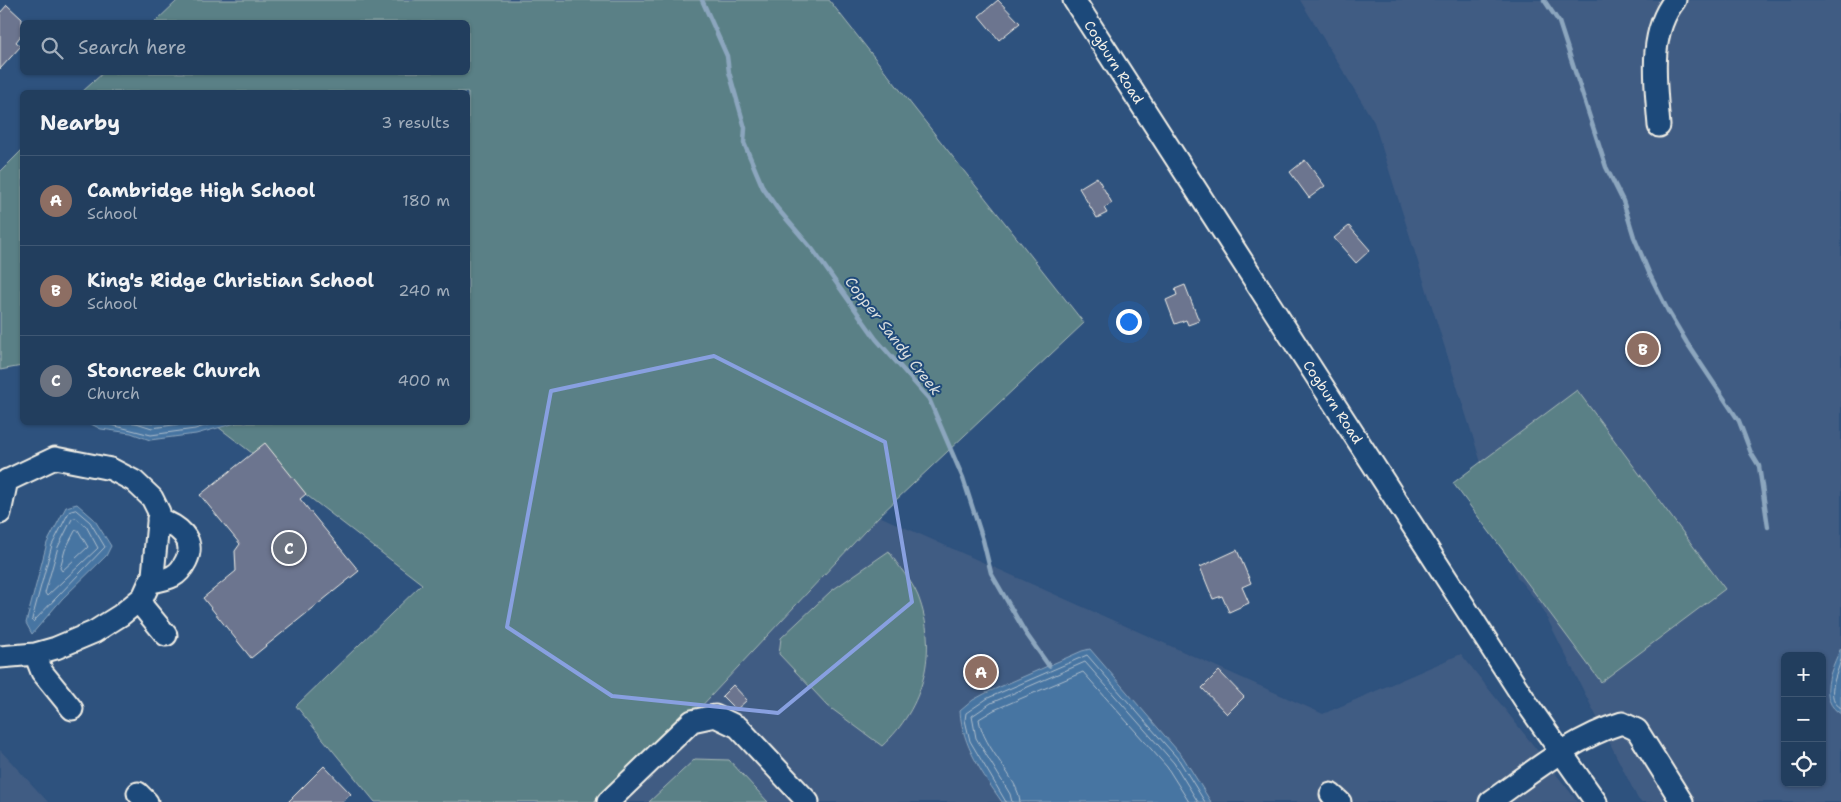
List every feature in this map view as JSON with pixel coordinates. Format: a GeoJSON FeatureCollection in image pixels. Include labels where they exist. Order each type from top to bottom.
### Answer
{"type":"FeatureCollection","features":[{"type":"Feature","properties":{"kind":"street","name":"Cogburn Road"},"geometry":{"type":"LineString","coordinates":[[1074,0],[1560,752],[1596,802]]}},
{"type":"Feature","properties":{"kind":"street"},"geometry":{"type":"LineString","coordinates":[[1659,126],[1655,57],[1665,12],[1675,0]]}},
{"type":"Feature","properties":{"kind":"street"},"geometry":{"type":"LineString","coordinates":[[0,513],[4,482],[55,458],[111,468],[134,481],[152,498],[159,512],[153,575],[143,596],[138,601],[121,615],[94,632],[56,648],[35,654],[0,657]]}},
{"type":"Feature","properties":{"kind":"street"},"geometry":{"type":"LineString","coordinates":[[150,582],[174,576],[182,568],[188,557],[189,542],[183,533],[174,524],[158,519]]}},
{"type":"Feature","properties":{"kind":"street"},"geometry":{"type":"LineString","coordinates":[[138,601],[166,635]]}},
{"type":"Feature","properties":{"kind":"street"},"geometry":{"type":"LineString","coordinates":[[35,654],[42,672],[72,709]]}},
{"type":"Feature","properties":{"kind":"street"},"geometry":{"type":"LineString","coordinates":[[608,802],[692,721],[715,716],[738,727],[808,802]]}},
{"type":"Feature","properties":{"kind":"street"},"geometry":{"type":"LineString","coordinates":[[1490,802],[1560,752],[1604,728],[1622,723],[1637,730],[1682,802]]}},
{"type":"Feature","properties":{"kind":"highlighted area"},"geometry":{"type":"Polygon","coordinates":[[[714,356],[885,442],[912,602],[778,713],[612,696],[507,627],[551,391],[714,356]]]}},
{"type":"Feature","properties":{"kind":"shaded area"},"geometry":{"type":"Polygon","coordinates":[[[1300,0],[1841,0],[1841,802],[1641,802],[1541,606],[1517,577],[1374,122],[1300,0]]]}},
{"type":"Feature","properties":{"kind":"shaded area"},"geometry":{"type":"Polygon","coordinates":[[[879,516],[1323,714],[1461,654],[1578,802],[612,802],[879,516]]]}},
{"type":"Feature","properties":{"kind":"shaded area"},"geometry":{"type":"Polygon","coordinates":[[[0,750],[48,802],[0,802],[0,750]]]}},
{"type":"Feature","properties":{"kind":"green space"},"geometry":{"type":"Polygon","coordinates":[[[178,0],[829,0],[1084,323],[879,516],[612,802],[375,802],[296,706],[422,584],[216,425],[470,425],[470,90],[84,90],[101,75],[470,75],[470,20],[157,20],[178,0]]]}},
{"type":"Feature","properties":{"kind":"green space"},"geometry":{"type":"Polygon","coordinates":[[[20,152],[20,366],[0,370],[0,172],[20,152]]]}},
{"type":"Feature","properties":{"kind":"green space"},"geometry":{"type":"Polygon","coordinates":[[[1577,390],[1725,589],[1601,682],[1453,483],[1577,390]]]}},
{"type":"Feature","properties":{"kind":"green space"},"geometry":{"type":"Polygon","coordinates":[[[889,551],[918,596],[924,616],[927,657],[924,677],[908,714],[882,746],[828,706],[779,654],[781,638],[831,591],[889,551]]]}},
{"type":"Feature","properties":{"kind":"green space"},"geometry":{"type":"Polygon","coordinates":[[[695,759],[729,760],[768,802],[649,802],[695,759]]]}},
{"type":"Feature","properties":{"kind":"water"},"geometry":{"type":"Polygon","coordinates":[[[93,425],[229,425],[196,434],[150,440],[131,433],[101,429],[93,425]]]}},
{"type":"Feature","properties":{"kind":"water"},"geometry":{"type":"Polygon","coordinates":[[[77,504],[94,519],[111,546],[106,556],[62,599],[32,634],[26,623],[47,543],[66,507],[77,504]]]}},
{"type":"Feature","properties":{"kind":"water"},"geometry":{"type":"Polygon","coordinates":[[[1841,648],[1841,714],[1829,701],[1828,684],[1833,665],[1841,648]]]}},
{"type":"Feature","properties":{"kind":"water"},"geometry":{"type":"Polygon","coordinates":[[[1090,649],[1183,757],[1211,802],[1002,802],[969,748],[960,711],[973,700],[986,693],[1090,649]]]}},
{"type":"Feature","properties":{"kind":"building"},"geometry":{"type":"Polygon","coordinates":[[[998,0],[1020,23],[999,40],[979,16],[998,0]]]}},
{"type":"Feature","properties":{"kind":"building"},"geometry":{"type":"Polygon","coordinates":[[[7,5],[22,20],[20,20],[20,37],[16,42],[20,47],[0,69],[0,13],[7,5]]]}},
{"type":"Feature","properties":{"kind":"building"},"geometry":{"type":"Polygon","coordinates":[[[1305,160],[1325,186],[1309,198],[1290,172],[1305,160]]]}},
{"type":"Feature","properties":{"kind":"building"},"geometry":{"type":"Polygon","coordinates":[[[1097,177],[1112,203],[1104,208],[1107,213],[1097,218],[1079,188],[1097,177]]]}},
{"type":"Feature","properties":{"kind":"building"},"geometry":{"type":"Polygon","coordinates":[[[1349,226],[1370,250],[1356,263],[1334,238],[1349,226]]]}},
{"type":"Feature","properties":{"kind":"building"},"geometry":{"type":"Polygon","coordinates":[[[1185,285],[1199,321],[1188,325],[1186,320],[1175,324],[1166,300],[1177,295],[1175,289],[1185,285]]]}},
{"type":"Feature","properties":{"kind":"building"},"geometry":{"type":"Polygon","coordinates":[[[265,443],[306,494],[300,499],[359,571],[251,658],[203,598],[236,571],[235,551],[240,544],[200,495],[265,443]]]}},
{"type":"Feature","properties":{"kind":"building"},"geometry":{"type":"Polygon","coordinates":[[[1237,550],[1251,583],[1242,587],[1249,603],[1229,612],[1222,596],[1213,599],[1200,567],[1237,550]]]}},
{"type":"Feature","properties":{"kind":"building"},"geometry":{"type":"Polygon","coordinates":[[[1219,671],[1244,697],[1227,714],[1202,688],[1219,671]]]}},
{"type":"Feature","properties":{"kind":"building"},"geometry":{"type":"Polygon","coordinates":[[[733,685],[747,700],[736,710],[722,696],[733,685]]]}},
{"type":"Feature","properties":{"kind":"building"},"geometry":{"type":"Polygon","coordinates":[[[324,766],[351,794],[342,802],[288,802],[324,766]]]}},
{"type":"Feature","properties":{"kind":"waterway","name":"Copper Sandy Creek"},"geometry":{"type":"LineString","coordinates":[[702,0],[727,56],[729,72],[745,128],[744,143],[763,188],[777,208],[813,250],[876,339],[929,399],[963,478],[983,540],[991,573],[1025,632],[1049,666]]}},
{"type":"Feature","properties":{"kind":"waterway"},"geometry":{"type":"LineString","coordinates":[[1544,0],[1559,22],[1606,167],[1623,201],[1634,237],[1650,275],[1687,343],[1739,421],[1751,453],[1759,466],[1768,527]]}},
{"type":"Feature","properties":{"kind":"place","name":"King's Ridge Christian School"},"geometry":{"type":"Point","coordinates":[1643,349]}},
{"type":"Feature","properties":{"kind":"place","name":"Stoncreek Church"},"geometry":{"type":"Point","coordinates":[289,548]}},
{"type":"Feature","properties":{"kind":"place","name":"Cambridge High School"},"geometry":{"type":"Point","coordinates":[981,672]}}]}
